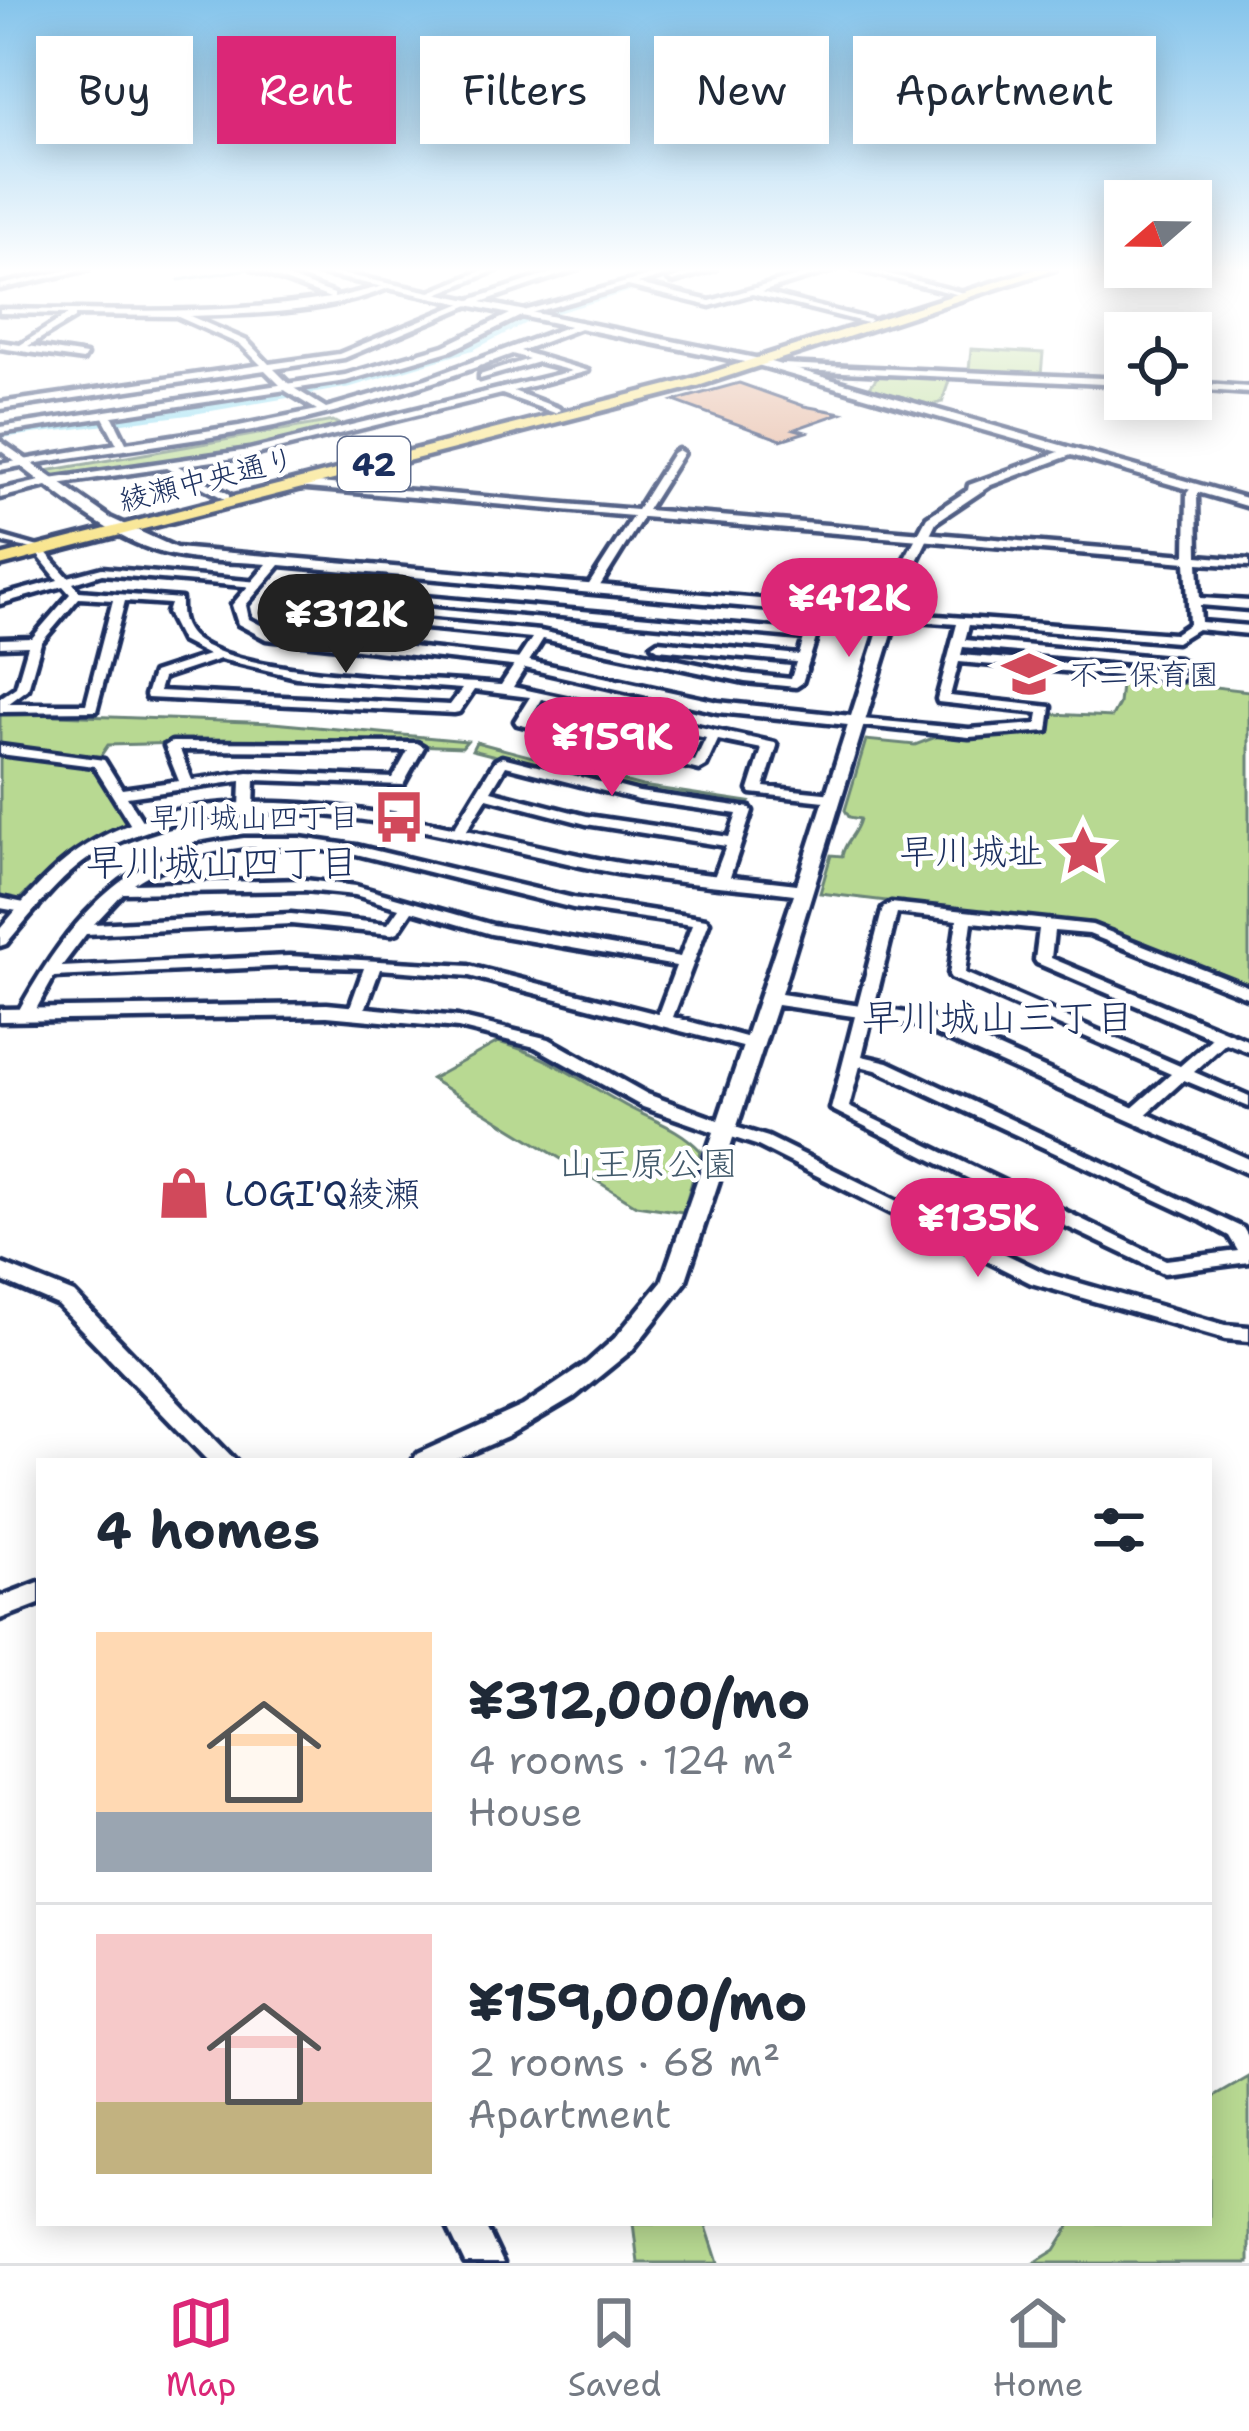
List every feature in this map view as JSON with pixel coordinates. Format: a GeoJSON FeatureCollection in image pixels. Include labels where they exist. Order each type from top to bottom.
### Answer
{"type":"FeatureCollection","features":[{"type":"Feature","properties":{"kind":"main road","name":"綾瀬中央通り"},"geometry":{"type":"LineString","coordinates":[[120,526],[699,375]]}},
{"type":"Feature","properties":{"kind":"main road","name":"綾瀬中央通り"},"geometry":{"type":"LineString","coordinates":[[0,558],[704,375]]}},
{"type":"Feature","properties":{"kind":"street"},"geometry":{"type":"LineString","coordinates":[[0,406],[214,375]]}},
{"type":"Feature","properties":{"kind":"street"},"geometry":{"type":"LineString","coordinates":[[274,375],[322,410]]}},
{"type":"Feature","properties":{"kind":"street"},"geometry":{"type":"LineString","coordinates":[[0,430],[110,420],[293,392],[354,375]]}},
{"type":"Feature","properties":{"kind":"street"},"geometry":{"type":"LineString","coordinates":[[0,467],[121,443],[265,424],[442,375]]}},
{"type":"Feature","properties":{"kind":"street"},"geometry":{"type":"LineString","coordinates":[[479,397],[449,385],[484,375]]}},
{"type":"Feature","properties":{"kind":"street"},"geometry":{"type":"LineString","coordinates":[[0,494],[50,482],[260,451],[569,375]]}},
{"type":"Feature","properties":{"kind":"street"},"geometry":{"type":"LineString","coordinates":[[809,375],[1249,502]]}},
{"type":"Feature","properties":{"kind":"street"},"geometry":{"type":"LineString","coordinates":[[983,375],[1104,381]]}},
{"type":"Feature","properties":{"kind":"street"},"geometry":{"type":"LineString","coordinates":[[1212,387],[1249,390]]}},
{"type":"Feature","properties":{"kind":"street"},"geometry":{"type":"LineString","coordinates":[[504,391],[555,410]]}},
{"type":"Feature","properties":{"kind":"street"},"geometry":{"type":"LineString","coordinates":[[110,420],[121,443]]}},
{"type":"Feature","properties":{"kind":"street"},"geometry":{"type":"LineString","coordinates":[[0,444],[120,526],[175,552],[1176,638],[1195,626],[1249,630]]}},
{"type":"Feature","properties":{"kind":"street"},"geometry":{"type":"LineString","coordinates":[[432,1458],[549,1404],[646,1323],[684,1262],[915,536],[946,506],[987,483],[1072,451]]}},
{"type":"Feature","properties":{"kind":"street"},"geometry":{"type":"LineString","coordinates":[[592,589],[678,453]]}},
{"type":"Feature","properties":{"kind":"street"},"geometry":{"type":"LineString","coordinates":[[166,464],[225,496]]}},
{"type":"Feature","properties":{"kind":"street"},"geometry":{"type":"LineString","coordinates":[[295,484],[1249,563]]}},
{"type":"Feature","properties":{"kind":"street"},"geometry":{"type":"LineString","coordinates":[[1195,626],[1192,493],[1197,488]]}},
{"type":"Feature","properties":{"kind":"street"},"geometry":{"type":"LineString","coordinates":[[0,539],[35,548],[76,594],[177,601],[173,613],[185,638],[217,656],[264,667],[505,689],[770,746],[756,790],[834,798]]}},
{"type":"Feature","properties":{"kind":"street"},"geometry":{"type":"LineString","coordinates":[[277,561],[238,612],[249,625],[271,635],[521,663],[718,706],[969,733],[1043,728],[1046,710],[944,699]]}},
{"type":"Feature","properties":{"kind":"street"},"geometry":{"type":"LineString","coordinates":[[0,600],[64,579],[121,570],[255,584]]}},
{"type":"Feature","properties":{"kind":"street"},"geometry":{"type":"LineString","coordinates":[[557,611],[572,587]]}},
{"type":"Feature","properties":{"kind":"street"},"geometry":{"type":"LineString","coordinates":[[655,650],[745,678],[796,683],[811,635],[314,590],[303,602],[318,614],[655,650],[803,659]]}},
{"type":"Feature","properties":{"kind":"street"},"geometry":{"type":"LineString","coordinates":[[0,706],[22,689],[35,642],[76,594]]}},
{"type":"Feature","properties":{"kind":"street"},"geometry":{"type":"LineString","coordinates":[[0,706],[91,708],[120,597]]}},
{"type":"Feature","properties":{"kind":"street"},"geometry":{"type":"LineString","coordinates":[[1194,601],[1249,605]]}},
{"type":"Feature","properties":{"kind":"street"},"geometry":{"type":"LineString","coordinates":[[936,728],[964,620]]}},
{"type":"Feature","properties":{"kind":"street"},"geometry":{"type":"LineString","coordinates":[[655,650],[671,622]]}},
{"type":"Feature","properties":{"kind":"street"},"geometry":{"type":"LineString","coordinates":[[505,689],[539,635]]}},
{"type":"Feature","properties":{"kind":"street"},"geometry":{"type":"LineString","coordinates":[[955,650],[1179,673],[1176,638]]}},
{"type":"Feature","properties":{"kind":"street"},"geometry":{"type":"LineString","coordinates":[[0,643],[35,642]]}},
{"type":"Feature","properties":{"kind":"street"},"geometry":{"type":"LineString","coordinates":[[217,656],[157,676],[152,694],[454,709],[470,686]]}},
{"type":"Feature","properties":{"kind":"street"},"geometry":{"type":"LineString","coordinates":[[538,695],[522,721],[654,758],[699,766],[713,737]]}},
{"type":"Feature","properties":{"kind":"street"},"geometry":{"type":"LineString","coordinates":[[117,794],[248,776],[398,782],[417,747],[172,746],[186,782]]}},
{"type":"Feature","properties":{"kind":"street"},"geometry":{"type":"LineString","coordinates":[[0,750],[99,764],[140,827]]}},
{"type":"Feature","properties":{"kind":"street"},"geometry":{"type":"LineString","coordinates":[[460,830],[502,761],[639,796],[746,811],[721,880]]}},
{"type":"Feature","properties":{"kind":"street"},"geometry":{"type":"LineString","coordinates":[[247,808],[248,776]]}},
{"type":"Feature","properties":{"kind":"street"},"geometry":{"type":"LineString","coordinates":[[484,793],[608,824],[731,842]]}},
{"type":"Feature","properties":{"kind":"street"},"geometry":{"type":"LineString","coordinates":[[0,940],[77,859],[140,827],[247,808],[460,830],[598,864],[804,890]]}},
{"type":"Feature","properties":{"kind":"street"},"geometry":{"type":"LineString","coordinates":[[24,1016],[48,972],[119,889],[168,860],[233,844],[279,842],[354,851],[578,904],[701,922],[664,1020]]}},
{"type":"Feature","properties":{"kind":"street"},"geometry":{"type":"LineString","coordinates":[[119,889],[304,885],[409,904],[585,949],[685,962]]}},
{"type":"Feature","properties":{"kind":"street"},"geometry":{"type":"LineString","coordinates":[[0,903],[29,908]]}},
{"type":"Feature","properties":{"kind":"street"},"geometry":{"type":"LineString","coordinates":[[82,929],[291,920],[392,928],[409,904]]}},
{"type":"Feature","properties":{"kind":"street"},"geometry":{"type":"LineString","coordinates":[[852,1059],[882,1066],[1209,1217],[1236,1232],[1249,1255],[1164,1268],[840,1109],[852,1059],[864,1010],[891,908],[1092,930],[1249,993]]}},
{"type":"Feature","properties":{"kind":"street"},"geometry":{"type":"LineString","coordinates":[[964,916],[957,975],[1249,1102]]}},
{"type":"Feature","properties":{"kind":"street"},"geometry":{"type":"LineString","coordinates":[[1047,925],[1043,960],[1249,1047]]}},
{"type":"Feature","properties":{"kind":"street"},"geometry":{"type":"LineString","coordinates":[[48,972],[290,961],[470,971],[754,1045]]}},
{"type":"Feature","properties":{"kind":"street"},"geometry":{"type":"LineString","coordinates":[[358,1007],[374,964]]}},
{"type":"Feature","properties":{"kind":"street"},"geometry":{"type":"LineString","coordinates":[[770,998],[920,1020],[1249,1167]]}},
{"type":"Feature","properties":{"kind":"street"},"geometry":{"type":"LineString","coordinates":[[0,1015],[358,1007],[532,1039],[637,1097],[762,1142],[1038,1278],[1225,1332],[1249,1334]]}},
{"type":"Feature","properties":{"kind":"street"},"geometry":{"type":"LineString","coordinates":[[1135,1115],[1223,1036]]}},
{"type":"Feature","properties":{"kind":"street"},"geometry":{"type":"LineString","coordinates":[[980,1251],[1034,1204]]}},
{"type":"Feature","properties":{"kind":"street"},"geometry":{"type":"LineString","coordinates":[[0,1271],[66,1300],[220,1458]]}},
{"type":"Feature","properties":{"kind":"street"},"geometry":{"type":"LineString","coordinates":[[0,1608],[36,1594]]}},
{"type":"Feature","properties":{"kind":"street"},"geometry":{"type":"LineString","coordinates":[[466,2226],[485,2263]]}},
{"type":"Feature","properties":{"kind":"green space"},"geometry":{"type":"Polygon","coordinates":[[[879,375],[951,375],[942,402],[932,405],[869,388],[879,375]]]}},
{"type":"Feature","properties":{"kind":"green space"},"geometry":{"type":"Polygon","coordinates":[[[333,421],[346,428],[249,451],[61,479],[46,471],[333,421]]]}},
{"type":"Feature","properties":{"kind":"green space"},"geometry":{"type":"Polygon","coordinates":[[[1122,676],[1249,691],[1249,989],[1092,926],[820,893],[831,855],[842,856],[860,819],[849,817],[845,810],[866,740],[915,745],[941,735],[968,739],[1049,733],[1053,714],[1112,717],[1119,704],[1122,676]]]}},
{"type":"Feature","properties":{"kind":"green space"},"geometry":{"type":"Polygon","coordinates":[[[0,713],[273,723],[467,741],[462,747],[295,740],[108,745],[93,767],[128,824],[66,856],[16,902],[0,899],[0,713]]]}},
{"type":"Feature","properties":{"kind":"green space"},"geometry":{"type":"Polygon","coordinates":[[[476,742],[642,786],[749,802],[745,807],[623,788],[472,750],[476,742]]]}},
{"type":"Feature","properties":{"kind":"green space","name":"山王原公園"},"geometry":{"type":"Polygon","coordinates":[[[498,1042],[546,1060],[692,1142],[701,1151],[683,1212],[636,1205],[431,1079],[498,1042]]]}},
{"type":"Feature","properties":{"kind":"green space"},"geometry":{"type":"Polygon","coordinates":[[[1249,2077],[1249,2263],[1034,2263],[1055,2250],[1070,2226],[1212,2226],[1212,2098],[1249,2077]]]}},
{"type":"Feature","properties":{"kind":"green space"},"geometry":{"type":"Polygon","coordinates":[[[633,2226],[706,2226],[718,2263],[638,2263],[633,2226]]]}},
{"type":"Feature","properties":{"kind":"building"},"geometry":{"type":"Polygon","coordinates":[[[739,383],[804,406],[841,413],[795,429],[806,432],[781,440],[674,401],[739,383]]]}},
{"type":"Feature","properties":{"kind":"waterway"},"geometry":{"type":"LineString","coordinates":[[0,433],[188,410],[376,375]]}},
{"type":"Feature","properties":{"kind":"place","name":"不二保育園"},"geometry":{"type":"Point","coordinates":[1029,674]}},
{"type":"Feature","properties":{"kind":"place","name":"早川城山四丁目"},"geometry":{"type":"Point","coordinates":[399,817]}},
{"type":"Feature","properties":{"kind":"place","name":"早川城址"},"geometry":{"type":"Point","coordinates":[1083,851]}},
{"type":"Feature","properties":{"kind":"place","name":"LOGI'Q綾瀬"},"geometry":{"type":"Point","coordinates":[184,1193]}},
{"type":"Feature","properties":{"kind":"district","name":"早川城山四丁目"},"geometry":{"type":"Point","coordinates":[222,862]}},
{"type":"Feature","properties":{"kind":"district","name":"早川城山三丁目"},"geometry":{"type":"Point","coordinates":[998,1017]}}]}
